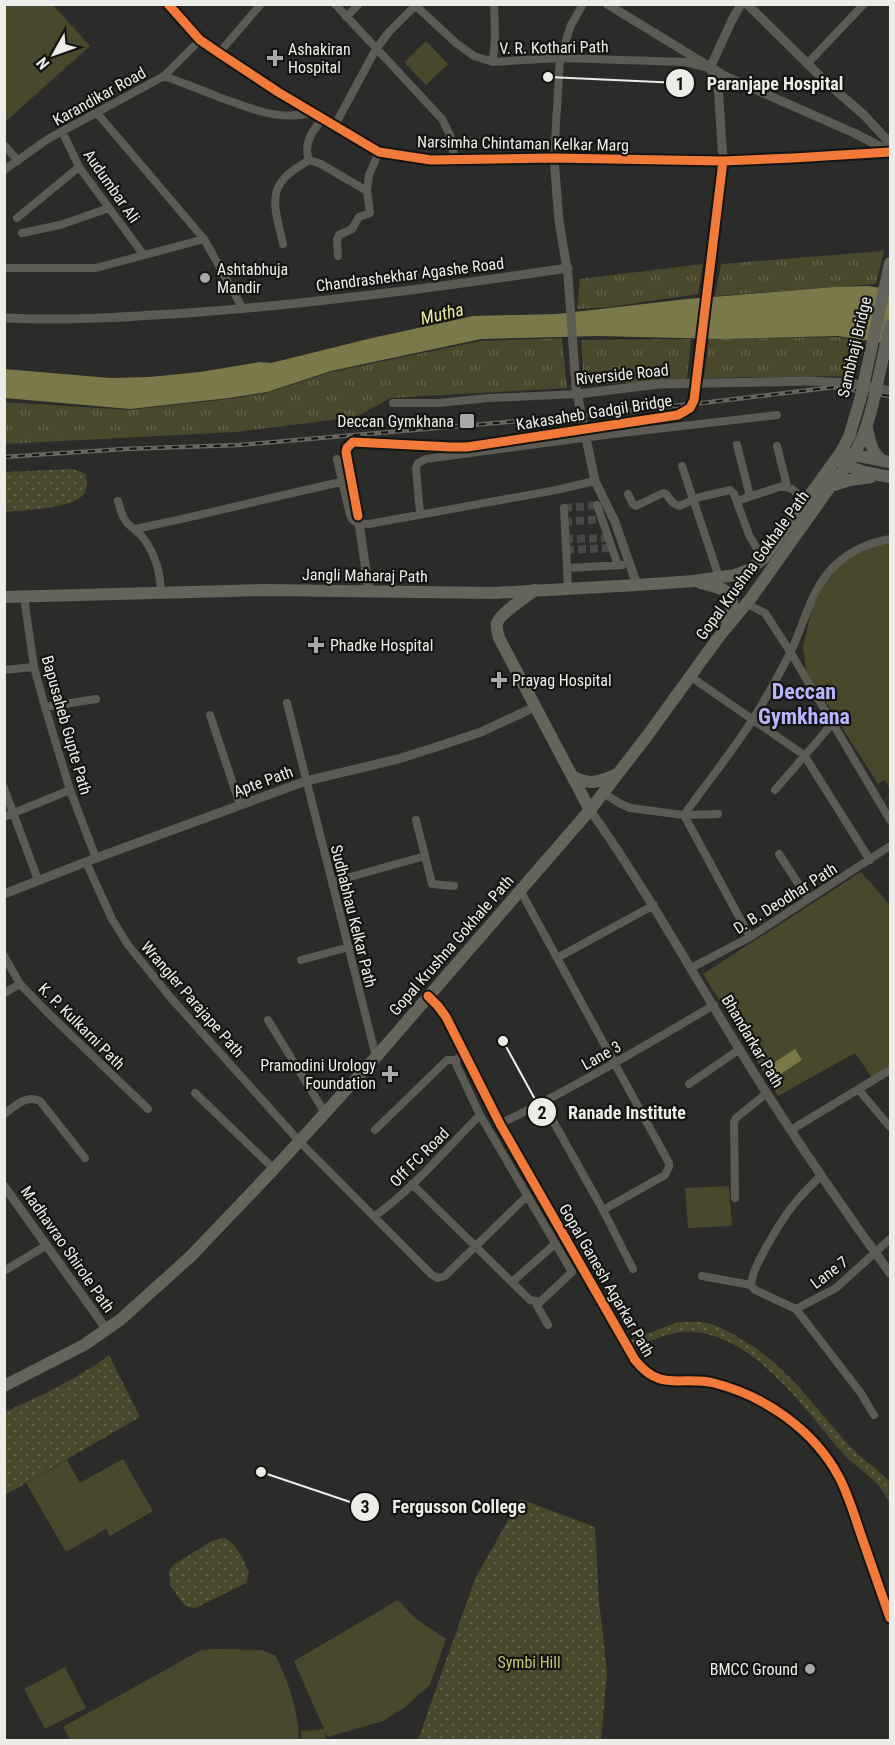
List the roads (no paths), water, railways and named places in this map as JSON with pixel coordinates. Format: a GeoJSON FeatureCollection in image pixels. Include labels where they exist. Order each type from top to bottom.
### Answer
{"type":"FeatureCollection","features":[{"type":"Feature","properties":{"kind":"main road","name":"Sambhaji Bridge"},"geometry":{"type":"LineString","coordinates":[[838,457],[849,437],[860,400],[891,263]]}},
{"type":"Feature","properties":{"kind":"main road","name":"Sambhaji Bridge"},"geometry":{"type":"LineString","coordinates":[[851,461],[867,428],[891,325]]}},
{"type":"Feature","properties":{"kind":"main road"},"geometry":{"type":"LineString","coordinates":[[867,428],[876,457],[887,461]]}},
{"type":"Feature","properties":{"kind":"main road"},"geometry":{"type":"LineString","coordinates":[[761,561],[838,457],[851,461],[887,461]]}},
{"type":"Feature","properties":{"kind":"main road"},"geometry":{"type":"LineString","coordinates":[[851,461],[864,472],[886,476]]}},
{"type":"Feature","properties":{"kind":"main road","name":"Gopal Krushna Gokhale Path"},"geometry":{"type":"LineString","coordinates":[[4,1386],[84,1345],[107,1330],[190,1256],[274,1169],[597,806],[718,638],[747,603],[851,461]]}},
{"type":"Feature","properties":{"kind":"main road"},"geometry":{"type":"LineString","coordinates":[[831,486],[850,480],[886,476]]}},
{"type":"Feature","properties":{"kind":"main road","name":"Gopal Krushna Gokhale Path"},"geometry":{"type":"LineString","coordinates":[[722,577],[742,573],[761,561]]}},
{"type":"Feature","properties":{"kind":"main road","name":"Jangli Maharaj Path"},"geometry":{"type":"LineString","coordinates":[[4,597],[264,590],[494,592],[637,585],[722,577]]}},
{"type":"Feature","properties":{"kind":"main road"},"geometry":{"type":"LineString","coordinates":[[694,581],[723,589],[733,599],[733,608],[718,638]]}},
{"type":"Feature","properties":{"kind":"main road"},"geometry":{"type":"LineString","coordinates":[[535,590],[498,620],[499,638],[572,776],[597,806]]}},
{"type":"Feature","properties":{"kind":"main road"},"geometry":{"type":"LineString","coordinates":[[572,776],[591,783],[618,774]]}},
{"type":"Feature","properties":{"kind":"street","name":"Narsimha Chintaman Kelkar Marg"},"geometry":{"type":"LineString","coordinates":[[168,4],[200,40],[379,152],[431,160],[554,158],[723,161],[793,158],[890,149]]}},
{"type":"Feature","properties":{"kind":"street"},"geometry":{"type":"LineString","coordinates":[[219,53],[261,4]]}},
{"type":"Feature","properties":{"kind":"street"},"geometry":{"type":"LineString","coordinates":[[335,4],[442,119],[450,135],[455,160]]}},
{"type":"Feature","properties":{"kind":"street"},"geometry":{"type":"LineString","coordinates":[[346,17],[359,4]]}},
{"type":"Feature","properties":{"kind":"street"},"geometry":{"type":"LineString","coordinates":[[493,62],[494,4]]}},
{"type":"Feature","properties":{"kind":"street"},"geometry":{"type":"LineString","coordinates":[[583,4],[571,26],[560,58],[554,158],[559,221],[568,272],[577,391],[595,481],[615,522],[637,585]]}},
{"type":"Feature","properties":{"kind":"street"},"geometry":{"type":"LineString","coordinates":[[607,4],[710,68],[890,149]]}},
{"type":"Feature","properties":{"kind":"street"},"geometry":{"type":"LineString","coordinates":[[710,68],[741,4]]}},
{"type":"Feature","properties":{"kind":"street"},"geometry":{"type":"LineString","coordinates":[[747,4],[807,64],[864,115],[890,149]]}},
{"type":"Feature","properties":{"kind":"street"},"geometry":{"type":"LineString","coordinates":[[807,64],[864,4]]}},
{"type":"Feature","properties":{"kind":"street"},"geometry":{"type":"LineString","coordinates":[[335,125],[376,49],[389,32],[416,5]]}},
{"type":"Feature","properties":{"kind":"street","name":"V. R. Kothari Path"},"geometry":{"type":"LineString","coordinates":[[416,5],[456,43],[474,56],[493,62],[560,58],[685,62],[710,68]]}},
{"type":"Feature","properties":{"kind":"street","name":"Karandikar Road"},"geometry":{"type":"LineString","coordinates":[[4,170],[62,131],[164,76],[200,40]]}},
{"type":"Feature","properties":{"kind":"street"},"geometry":{"type":"LineString","coordinates":[[710,68],[718,84],[723,161]]}},
{"type":"Feature","properties":{"kind":"street"},"geometry":{"type":"LineString","coordinates":[[164,76],[261,113],[291,116],[312,112]]}},
{"type":"Feature","properties":{"kind":"street"},"geometry":{"type":"LineString","coordinates":[[97,113],[204,239],[243,309]]}},
{"type":"Feature","properties":{"kind":"street"},"geometry":{"type":"LineString","coordinates":[[854,133],[863,123],[864,115]]}},
{"type":"Feature","properties":{"kind":"street"},"geometry":{"type":"LineString","coordinates":[[309,160],[306,146],[313,130],[323,119]]}},
{"type":"Feature","properties":{"kind":"street","name":"Audumbar Ali"},"geometry":{"type":"LineString","coordinates":[[62,131],[79,167],[143,254]]}},
{"type":"Feature","properties":{"kind":"street"},"geometry":{"type":"LineString","coordinates":[[4,145],[18,161]]}},
{"type":"Feature","properties":{"kind":"street"},"geometry":{"type":"LineString","coordinates":[[338,256],[339,235],[352,229],[359,218],[370,213],[369,175],[379,152]]}},
{"type":"Feature","properties":{"kind":"street"},"geometry":{"type":"LineString","coordinates":[[309,160],[321,164],[368,191]]}},
{"type":"Feature","properties":{"kind":"street"},"geometry":{"type":"LineString","coordinates":[[283,244],[275,204],[277,190],[287,175],[309,160]]}},
{"type":"Feature","properties":{"kind":"street","name":"Kakasaheb Gadgil Bridge"},"geometry":{"type":"LineString","coordinates":[[359,520],[346,452],[353,442],[467,447],[678,415],[690,408],[694,399],[723,161]]}},
{"type":"Feature","properties":{"kind":"street"},"geometry":{"type":"LineString","coordinates":[[16,218],[79,167]]}},
{"type":"Feature","properties":{"kind":"street"},"geometry":{"type":"LineString","coordinates":[[22,233],[60,225],[109,208]]}},
{"type":"Feature","properties":{"kind":"street"},"geometry":{"type":"LineString","coordinates":[[4,268],[96,268],[204,239]]}},
{"type":"Feature","properties":{"kind":"street","name":"Chandrashekhar Agashe Road"},"geometry":{"type":"LineString","coordinates":[[4,318],[29,320],[122,317],[243,309],[568,272]]}},
{"type":"Feature","properties":{"kind":"street","name":"Riverside Road"},"geometry":{"type":"LineString","coordinates":[[393,403],[438,403],[659,384],[809,381],[850,383],[891,391]]}},
{"type":"Feature","properties":{"kind":"street"},"geometry":{"type":"LineString","coordinates":[[420,514],[416,468],[421,460],[777,415]]}},
{"type":"Feature","properties":{"kind":"street"},"geometry":{"type":"LineString","coordinates":[[737,445],[750,496]]}},
{"type":"Feature","properties":{"kind":"street"},"geometry":{"type":"LineString","coordinates":[[777,446],[787,486]]}},
{"type":"Feature","properties":{"kind":"street"},"geometry":{"type":"LineString","coordinates":[[337,459],[352,520],[369,524],[595,481]]}},
{"type":"Feature","properties":{"kind":"street"},"geometry":{"type":"LineString","coordinates":[[682,466],[722,577]]}},
{"type":"Feature","properties":{"kind":"street"},"geometry":{"type":"LineString","coordinates":[[135,529],[341,482]]}},
{"type":"Feature","properties":{"kind":"street"},"geometry":{"type":"LineString","coordinates":[[737,501],[782,486],[792,489],[806,501]]}},
{"type":"Feature","properties":{"kind":"street"},"geometry":{"type":"LineString","coordinates":[[628,494],[636,506],[663,493],[676,505],[683,505],[729,490],[734,494],[761,561]]}},
{"type":"Feature","properties":{"kind":"street"},"geometry":{"type":"LineString","coordinates":[[525,495],[527,504]]}},
{"type":"Feature","properties":{"kind":"street"},"geometry":{"type":"LineString","coordinates":[[118,501],[123,517],[144,539],[157,561],[161,592]]}},
{"type":"Feature","properties":{"kind":"street"},"geometry":{"type":"LineString","coordinates":[[597,504],[618,565]]}},
{"type":"Feature","properties":{"kind":"street"},"geometry":{"type":"LineString","coordinates":[[564,507],[568,588]]}},
{"type":"Feature","properties":{"kind":"street"},"geometry":{"type":"LineString","coordinates":[[359,520],[369,591]]}},
{"type":"Feature","properties":{"kind":"street"},"geometry":{"type":"LineString","coordinates":[[684,815],[753,719],[790,653],[813,598],[827,574],[841,560],[856,550],[891,539]]}},
{"type":"Feature","properties":{"kind":"street"},"geometry":{"type":"LineString","coordinates":[[567,568],[630,565]]}},
{"type":"Feature","properties":{"kind":"street","name":"Bapusaheb Gupte Path"},"geometry":{"type":"LineString","coordinates":[[24,597],[34,667],[45,707],[70,790],[96,858]]}},
{"type":"Feature","properties":{"kind":"street"},"geometry":{"type":"LineString","coordinates":[[747,603],[765,613],[891,820]]}},
{"type":"Feature","properties":{"kind":"street"},"geometry":{"type":"LineString","coordinates":[[4,670],[34,667]]}},
{"type":"Feature","properties":{"kind":"street"},"geometry":{"type":"LineString","coordinates":[[691,677],[804,756],[870,860]]}},
{"type":"Feature","properties":{"kind":"street"},"geometry":{"type":"LineString","coordinates":[[45,707],[96,699]]}},
{"type":"Feature","properties":{"kind":"street","name":"Sudhabhau Kelkar Path"},"geometry":{"type":"LineString","coordinates":[[287,704],[376,1057]]}},
{"type":"Feature","properties":{"kind":"street","name":"Apte Path"},"geometry":{"type":"LineString","coordinates":[[4,894],[306,781],[399,759],[481,732],[535,706]]}},
{"type":"Feature","properties":{"kind":"street"},"geometry":{"type":"LineString","coordinates":[[210,715],[240,805]]}},
{"type":"Feature","properties":{"kind":"street"},"geometry":{"type":"LineString","coordinates":[[775,790],[832,724]]}},
{"type":"Feature","properties":{"kind":"street"},"geometry":{"type":"LineString","coordinates":[[4,788],[38,880]]}},
{"type":"Feature","properties":{"kind":"street"},"geometry":{"type":"LineString","coordinates":[[4,818],[70,790]]}},
{"type":"Feature","properties":{"kind":"street"},"geometry":{"type":"LineString","coordinates":[[597,806],[621,804],[630,808],[684,815],[718,814]]}},
{"type":"Feature","properties":{"kind":"street","name":"Bhandarkar Path"},"geometry":{"type":"LineString","coordinates":[[597,806],[618,850],[767,1093],[821,1175],[891,1273]]}},
{"type":"Feature","properties":{"kind":"street"},"geometry":{"type":"LineString","coordinates":[[684,815],[750,937]]}},
{"type":"Feature","properties":{"kind":"street"},"geometry":{"type":"LineString","coordinates":[[416,820],[432,884],[454,886]]}},
{"type":"Feature","properties":{"kind":"street","name":"D. B. Deodhar Path"},"geometry":{"type":"LineString","coordinates":[[691,968],[750,937],[891,846]]}},
{"type":"Feature","properties":{"kind":"street"},"geometry":{"type":"LineString","coordinates":[[779,854],[808,900]]}},
{"type":"Feature","properties":{"kind":"street"},"geometry":{"type":"LineString","coordinates":[[332,882],[425,856]]}},
{"type":"Feature","properties":{"kind":"street","name":"Wrangler Parajape Path"},"geometry":{"type":"LineString","coordinates":[[86,862],[112,919],[128,945],[171,998],[299,1141],[435,1277],[445,1276],[476,1246]]}},
{"type":"Feature","properties":{"kind":"street"},"geometry":{"type":"LineString","coordinates":[[520,890],[669,1163],[665,1175],[603,1210]]}},
{"type":"Feature","properties":{"kind":"street"},"geometry":{"type":"LineString","coordinates":[[557,958],[654,906]]}},
{"type":"Feature","properties":{"kind":"street"},"geometry":{"type":"LineString","coordinates":[[301,960],[349,947]]}},
{"type":"Feature","properties":{"kind":"street","name":"K. P. Kulkarni Path"},"geometry":{"type":"LineString","coordinates":[[4,956],[20,984],[148,1109]]}},
{"type":"Feature","properties":{"kind":"street"},"geometry":{"type":"LineString","coordinates":[[4,993],[20,984]]}},
{"type":"Feature","properties":{"kind":"street","name":"Gopal Ganesh Agarkar Path"},"geometry":{"type":"LineString","coordinates":[[428,996],[446,1017],[460,1057],[642,1369],[653,1377],[664,1380],[713,1383],[747,1395],[789,1419],[808,1436],[825,1454],[839,1477],[850,1501],[890,1613]]}},
{"type":"Feature","properties":{"kind":"street","name":"Lane 3"},"geometry":{"type":"LineString","coordinates":[[500,1124],[615,1064],[714,1005]]}},
{"type":"Feature","properties":{"kind":"street"},"geometry":{"type":"LineString","coordinates":[[268,1020],[325,1113]]}},
{"type":"Feature","properties":{"kind":"street"},"geometry":{"type":"LineString","coordinates":[[689,1084],[740,1049]]}},
{"type":"Feature","properties":{"kind":"street"},"geometry":{"type":"LineString","coordinates":[[412,1184],[530,1300],[540,1302],[572,1272],[480,1115],[456,1064],[460,1057]]}},
{"type":"Feature","properties":{"kind":"street"},"geometry":{"type":"LineString","coordinates":[[375,1130],[447,1060],[460,1057]]}},
{"type":"Feature","properties":{"kind":"street"},"geometry":{"type":"LineString","coordinates":[[791,1130],[891,1070]]}},
{"type":"Feature","properties":{"kind":"street"},"geometry":{"type":"LineString","coordinates":[[858,1089],[891,1127]]}},
{"type":"Feature","properties":{"kind":"street"},"geometry":{"type":"LineString","coordinates":[[195,1093],[274,1169]]}},
{"type":"Feature","properties":{"kind":"street"},"geometry":{"type":"LineString","coordinates":[[735,1198],[734,1123],[736,1118],[767,1093]]}},
{"type":"Feature","properties":{"kind":"street"},"geometry":{"type":"LineString","coordinates":[[4,1114],[26,1099],[34,1097],[40,1101],[85,1158]]}},
{"type":"Feature","properties":{"kind":"street"},"geometry":{"type":"LineString","coordinates":[[543,1103],[633,1269]]}},
{"type":"Feature","properties":{"kind":"street","name":"Off FC Road"},"geometry":{"type":"LineString","coordinates":[[375,1216],[412,1184],[480,1115]]}},
{"type":"Feature","properties":{"kind":"street"},"geometry":{"type":"LineString","coordinates":[[751,1285],[752,1277],[768,1244],[794,1204],[821,1175]]}},
{"type":"Feature","properties":{"kind":"street","name":"Madhavrao Shirole Path"},"geometry":{"type":"LineString","coordinates":[[4,1186],[107,1330]]}},
{"type":"Feature","properties":{"kind":"street"},"geometry":{"type":"LineString","coordinates":[[476,1246],[527,1196]]}},
{"type":"Feature","properties":{"kind":"street","name":"Lane 7"},"geometry":{"type":"LineString","coordinates":[[796,1310],[836,1288],[891,1239]]}},
{"type":"Feature","properties":{"kind":"street"},"geometry":{"type":"LineString","coordinates":[[512,1282],[555,1244]]}},
{"type":"Feature","properties":{"kind":"street"},"geometry":{"type":"LineString","coordinates":[[4,1271],[46,1245]]}},
{"type":"Feature","properties":{"kind":"street"},"geometry":{"type":"LineString","coordinates":[[702,1276],[751,1285],[755,1290],[796,1310],[860,1392],[874,1415]]}},
{"type":"Feature","properties":{"kind":"street"},"geometry":{"type":"LineString","coordinates":[[535,1302],[548,1325]]}},
{"type":"Feature","properties":{"kind":"tunnel"},"geometry":{"type":"LineString","coordinates":[[564,508],[597,505]]}},
{"type":"Feature","properties":{"kind":"tunnel"},"geometry":{"type":"LineString","coordinates":[[564,522],[603,519]]}},
{"type":"Feature","properties":{"kind":"tunnel"},"geometry":{"type":"LineString","coordinates":[[565,539],[609,538]]}},
{"type":"Feature","properties":{"kind":"tunnel"},"geometry":{"type":"LineString","coordinates":[[566,550],[612,548]]}},
{"type":"Feature","properties":{"kind":"railway"},"geometry":{"type":"LineString","coordinates":[[4,457],[124,449],[239,445],[579,416],[835,387],[890,396]]}},
{"type":"Feature","properties":{"kind":"place","name":"Ashakiran Hospital"},"geometry":{"type":"Point","coordinates":[275,58]}},
{"type":"Feature","properties":{"kind":"place","name":"Paranjape Hospital"},"geometry":{"type":"Point","coordinates":[548,77]}},
{"type":"Feature","properties":{"kind":"place","name":"Ashtabhuja Mandir"},"geometry":{"type":"Point","coordinates":[205,278]}},
{"type":"Feature","properties":{"kind":"place","name":"Deccan Gymkhana"},"geometry":{"type":"Point","coordinates":[467,421]}},
{"type":"Feature","properties":{"kind":"place","name":"Phadke Hospital"},"geometry":{"type":"Point","coordinates":[316,645]}},
{"type":"Feature","properties":{"kind":"place","name":"Prayag Hospital"},"geometry":{"type":"Point","coordinates":[499,680]}},
{"type":"Feature","properties":{"kind":"place","name":"Ranade Institute"},"geometry":{"type":"Point","coordinates":[503,1041]}},
{"type":"Feature","properties":{"kind":"place","name":"Pramodini Urology Foundation"},"geometry":{"type":"Point","coordinates":[390,1074]}},
{"type":"Feature","properties":{"kind":"place","name":"Fergusson College"},"geometry":{"type":"Point","coordinates":[261,1472]}},
{"type":"Feature","properties":{"kind":"place","name":"BMCC Ground"},"geometry":{"type":"Point","coordinates":[810,1669]}},
{"type":"Feature","properties":{"kind":"district","name":"Deccan Gymkhana"},"geometry":{"type":"Point","coordinates":[804,704]}},
{"type":"Feature","properties":{"kind":"water label","name":"Mutha"},"geometry":{"type":"Point","coordinates":[442,314]}},
{"type":"Feature","properties":{"kind":"park label","name":"Symbi Hill"},"geometry":{"type":"Point","coordinates":[529,1662]}}]}
